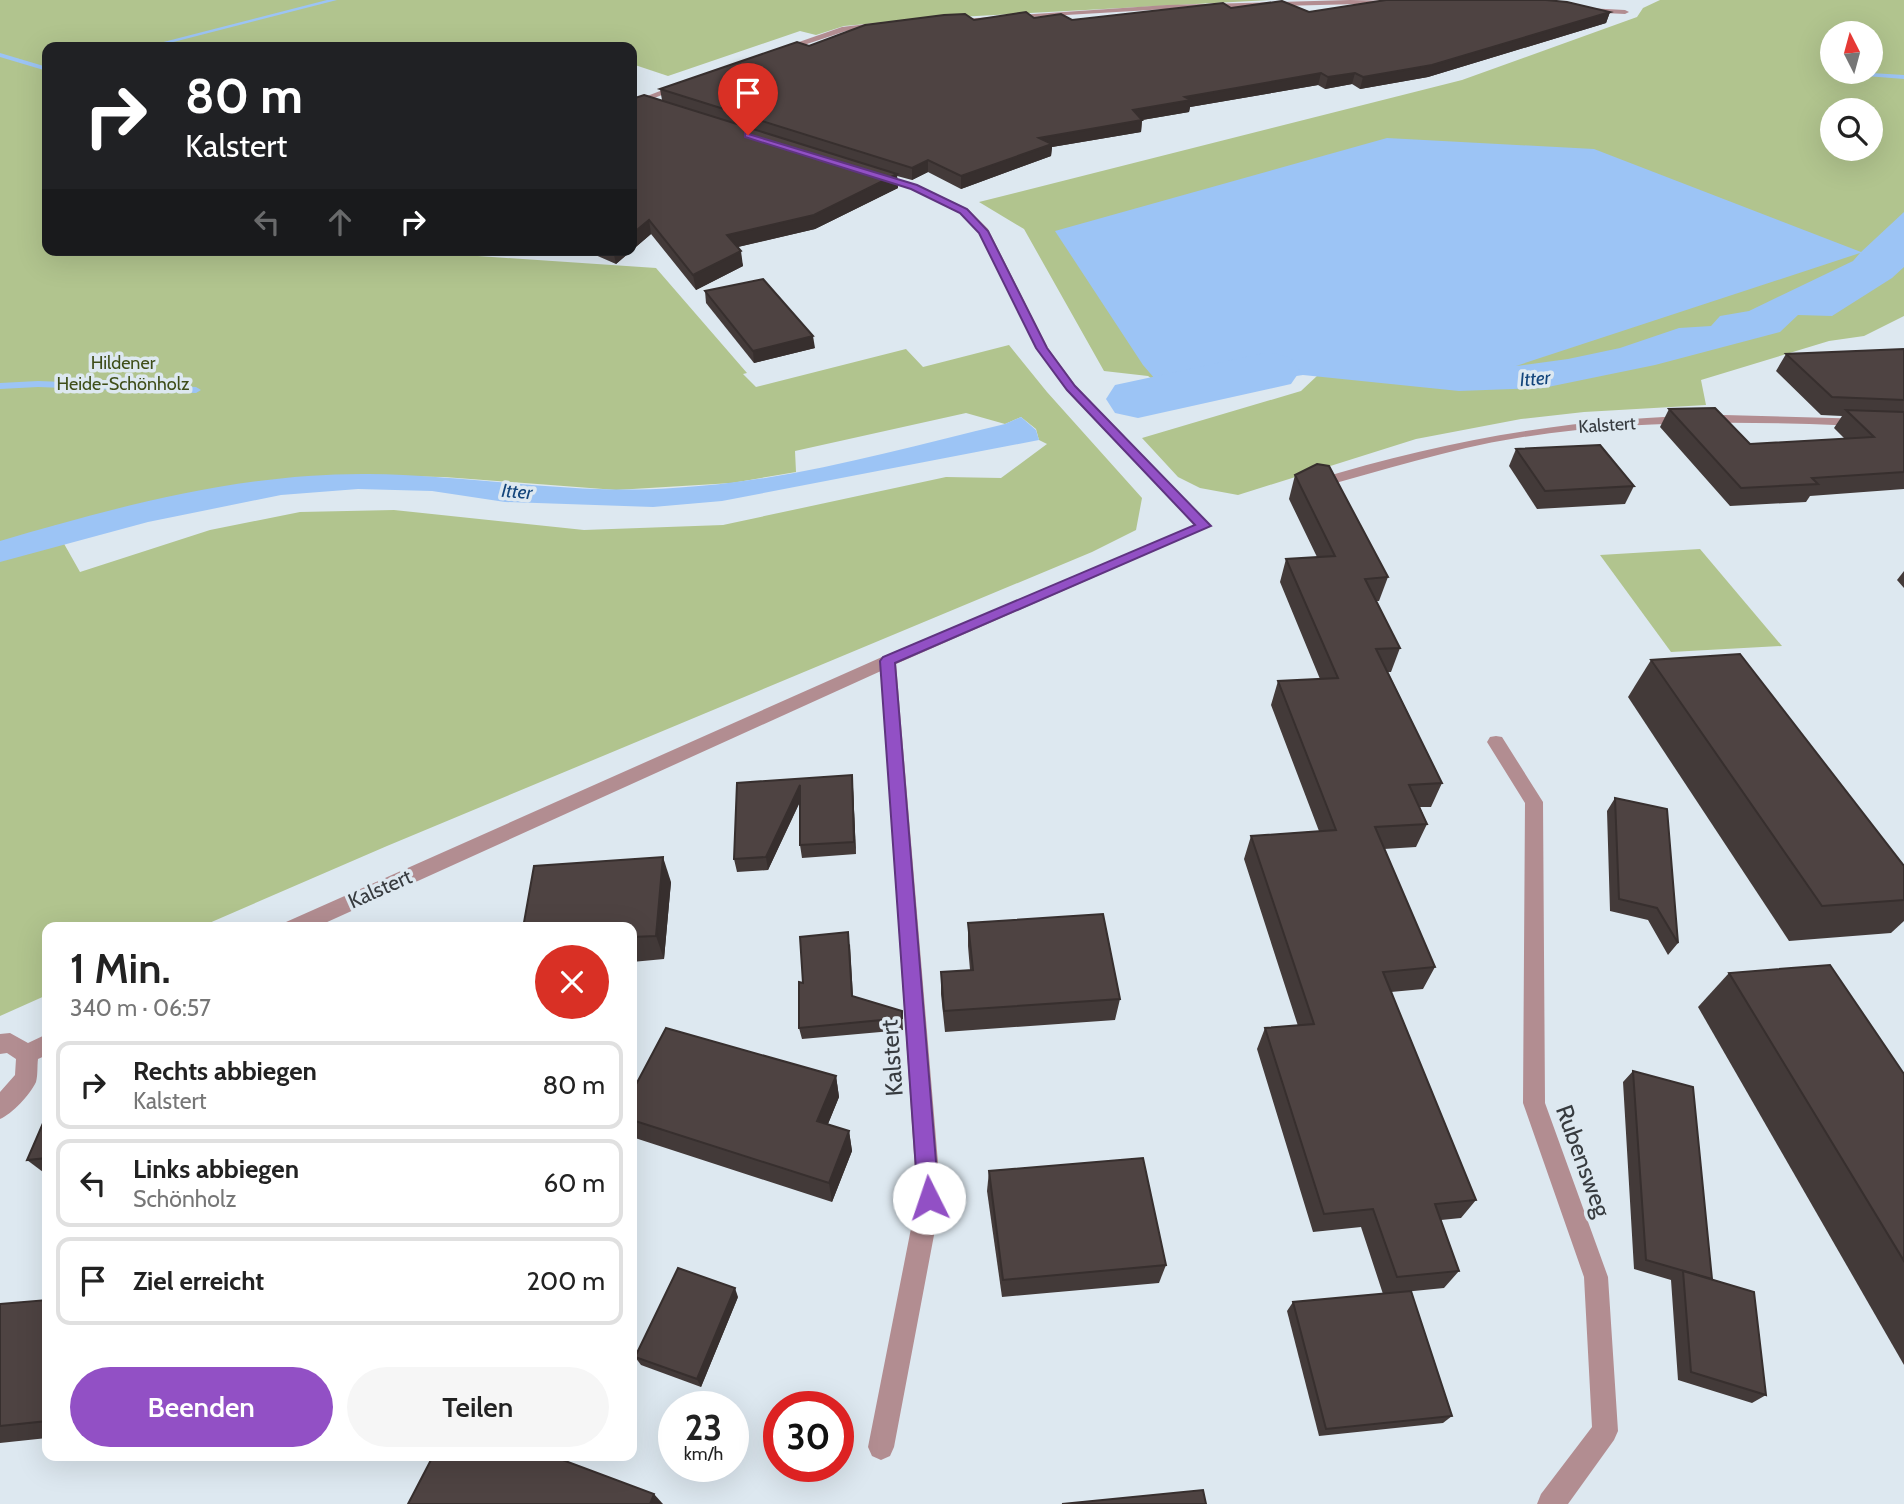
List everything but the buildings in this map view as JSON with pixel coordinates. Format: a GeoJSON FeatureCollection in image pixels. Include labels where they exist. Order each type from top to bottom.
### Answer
{"type":"FeatureCollection","features":[{"type":"Feature","properties":{"kind":"street"},"geometry":{"type":"LineString","coordinates":[[937,20],[1249,4],[1413,1]]}},
{"type":"Feature","properties":{"kind":"street"},"geometry":{"type":"LineString","coordinates":[[1572,9],[1626,12]]}},
{"type":"Feature","properties":{"kind":"street"},"geometry":{"type":"LineString","coordinates":[[765,55],[845,29],[897,23]]}},
{"type":"Feature","properties":{"kind":"street"},"geometry":{"type":"LineString","coordinates":[[663,108],[641,100],[688,83]]}},
{"type":"Feature","properties":{"kind":"street","name":"Kalstert"},"geometry":{"type":"LineString","coordinates":[[306,922],[888,661],[1204,526],[1071,388],[1056,368],[1042,348],[984,231],[964,211],[914,187],[863,172]]}},
{"type":"Feature","properties":{"kind":"street","name":"Kalstert"},"geometry":{"type":"LineString","coordinates":[[1316,484],[1402,457],[1545,429],[1671,421],[1801,420],[1904,424]]}},
{"type":"Feature","properties":{"kind":"street","name":"Kalstert"},"geometry":{"type":"LineString","coordinates":[[881,1447],[929,1198],[888,661]]}},
{"type":"Feature","properties":{"kind":"street","name":"Rubensweg"},"geometry":{"type":"LineString","coordinates":[[1496,741],[1534,802],[1534,1103],[1596,1277],[1605,1431],[1551,1504]]}},
{"type":"Feature","properties":{"kind":"street"},"geometry":{"type":"LineString","coordinates":[[0,1044],[10,1043],[27,1054]]}},
{"type":"Feature","properties":{"kind":"street"},"geometry":{"type":"LineString","coordinates":[[27,1054],[42,1046]]}},
{"type":"Feature","properties":{"kind":"street"},"geometry":{"type":"LineString","coordinates":[[0,1108],[26,1079],[27,1054]]}},
{"type":"Feature","properties":{"kind":"green space","name":"Hildener Heide-Schönholz"},"geometry":{"type":"Polygon","coordinates":[[[0,0],[1270,0],[921,19],[844,26],[816,35],[800,31],[668,76],[637,66],[637,42],[42,42],[42,256],[478,256],[656,268],[747,373],[743,374],[756,387],[906,349],[923,367],[1009,345],[1047,392],[1142,498],[1136,530],[1092,552],[212,922],[42,922],[42,997],[0,1016],[0,0]],[[966,413],[795,451],[796,472],[732,483],[616,490],[444,477],[330,475],[54,526],[80,572],[210,530],[300,512],[394,510],[584,530],[723,525],[946,477],[1001,478],[1047,444],[1039,440],[1036,429],[1021,417],[1005,424],[966,413]]]}},
{"type":"Feature","properties":{"kind":"green space"},"geometry":{"type":"Polygon","coordinates":[[[1660,0],[1904,0],[1904,316],[1864,336],[1829,341],[1701,380],[1706,405],[1584,412],[1521,419],[1416,439],[1238,495],[1200,488],[1178,477],[1142,438],[1301,391],[1335,359],[1162,386],[1148,376],[1104,371],[1024,229],[979,202],[1462,80],[1637,17],[1643,8],[1660,0]]]}},
{"type":"Feature","properties":{"kind":"green space"},"geometry":{"type":"Polygon","coordinates":[[[1700,549],[1782,646],[1671,652],[1600,555],[1700,549]]]}},
{"type":"Feature","properties":{"kind":"water"},"geometry":{"type":"Polygon","coordinates":[[[1387,138],[1594,149],[1861,252],[1904,212],[1904,267],[1892,278],[1832,316],[1798,315],[1780,332],[1655,365],[1543,388],[1459,391],[1303,375],[1211,389],[1168,398],[1159,404],[1144,391],[1161,386],[1143,365],[1055,231],[1387,138]],[[1860,253],[1516,366],[1620,348],[1679,328],[1711,326],[1720,316],[1749,311],[1853,261],[1860,253]]]}},
{"type":"Feature","properties":{"kind":"water"},"geometry":{"type":"Polygon","coordinates":[[[1021,417],[1036,430],[1039,440],[722,501],[653,507],[505,502],[432,491],[358,489],[281,495],[148,522],[0,562],[0,541],[136,504],[274,479],[368,474],[597,489],[715,485],[840,464],[1005,424],[1021,417]]]}},
{"type":"Feature","properties":{"kind":"waterway"},"geometry":{"type":"LineString","coordinates":[[167,42],[334,0]]}},
{"type":"Feature","properties":{"kind":"waterway"},"geometry":{"type":"LineString","coordinates":[[0,55],[42,68]]}},
{"type":"Feature","properties":{"kind":"waterway"},"geometry":{"type":"LineString","coordinates":[[1883,76],[1904,77]]}},
{"type":"Feature","properties":{"kind":"waterway","name":"Itter"},"geometry":{"type":"LineString","coordinates":[[1138,399],[1269,371]]}},
{"type":"Feature","properties":{"kind":"waterway"},"geometry":{"type":"LineString","coordinates":[[0,386],[38,384],[196,390]]}},
{"type":"Feature","properties":{"kind":"route"},"geometry":{"type":"LineString","coordinates":[[748,135],[914,187],[964,211],[984,231],[1042,348],[1071,388],[1174,498],[1204,526],[888,661],[929,1198]]}}]}
